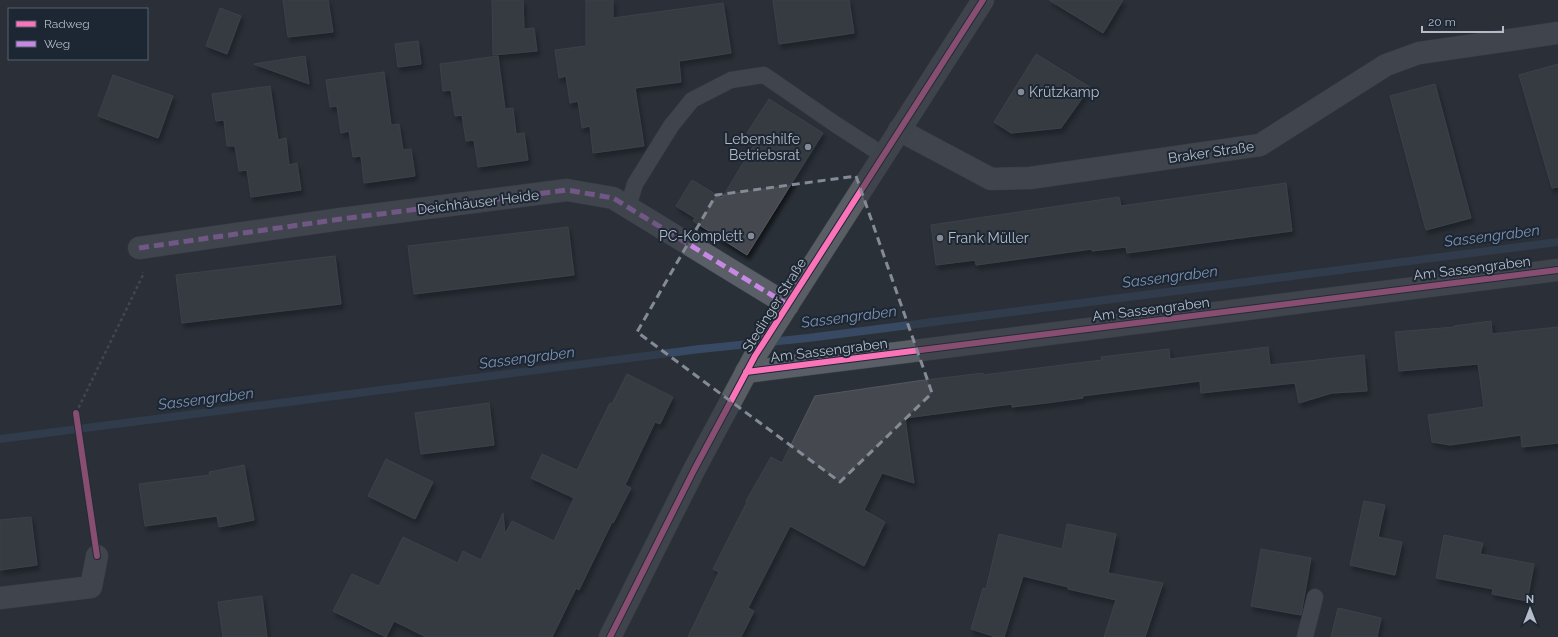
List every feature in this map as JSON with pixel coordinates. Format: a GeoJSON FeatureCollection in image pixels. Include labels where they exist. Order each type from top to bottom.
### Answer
{"type":"FeatureCollection","features":[{"type":"Feature","properties":{"kind":"main road","name":"Stedinger Straße"},"geometry":{"type":"LineString","coordinates":[[610,637],[694,470],[773,326],[788,305],[983,0]]}},
{"type":"Feature","properties":{"kind":"street","name":"Braker Straße"},"geometry":{"type":"LineString","coordinates":[[899,130],[991,178],[1030,178],[1260,145],[1386,65],[1418,53],[1558,33]]}},
{"type":"Feature","properties":{"kind":"street","name":"Deichhäuser Heide"},"geometry":{"type":"LineString","coordinates":[[139,248],[341,219],[567,190],[613,198],[788,305]]}},
{"type":"Feature","properties":{"kind":"street","name":"Am Sassengraben"},"geometry":{"type":"LineString","coordinates":[[751,364],[1558,270]]}},
{"type":"Feature","properties":{"kind":"street"},"geometry":{"type":"LineString","coordinates":[[0,598],[91,587],[97,556]]}},
{"type":"Feature","properties":{"kind":"lane"},"geometry":{"type":"LineString","coordinates":[[628,207],[635,184],[671,126],[692,100],[731,80],[764,75],[883,155]]}},
{"type":"Feature","properties":{"kind":"lane"},"geometry":{"type":"LineString","coordinates":[[1305,637],[1315,596]]}},
{"type":"Feature","properties":{"kind":"path"},"geometry":{"type":"LineString","coordinates":[[76,412],[143,275],[139,248]]}},
{"type":"Feature","properties":{"kind":"highlighted area"},"geometry":{"type":"Polygon","coordinates":[[[856,176],[932,393],[840,482],[637,332],[716,195],[856,176]]]}},
{"type":"Feature","properties":{"kind":"building"},"geometry":{"type":"Polygon","coordinates":[[[283,0],[328,0],[333,32],[288,37],[283,0]]]}},
{"type":"Feature","properties":{"kind":"building"},"geometry":{"type":"Polygon","coordinates":[[[492,0],[523,0],[524,29],[534,28],[537,51],[493,55],[492,0]]]}},
{"type":"Feature","properties":{"kind":"building"},"geometry":{"type":"Polygon","coordinates":[[[586,0],[613,0],[613,18],[723,3],[731,53],[679,61],[681,82],[635,88],[644,146],[593,153],[590,126],[582,128],[578,101],[570,103],[566,76],[559,78],[555,50],[586,46],[586,0]]]}},
{"type":"Feature","properties":{"kind":"building"},"geometry":{"type":"Polygon","coordinates":[[[773,0],[849,0],[854,33],[779,44],[773,0]]]}},
{"type":"Feature","properties":{"kind":"building"},"geometry":{"type":"Polygon","coordinates":[[[1049,0],[1123,0],[1103,33],[1049,0]]]}},
{"type":"Feature","properties":{"kind":"building"},"geometry":{"type":"Polygon","coordinates":[[[220,8],[241,16],[227,54],[206,46],[220,8]]]}},
{"type":"Feature","properties":{"kind":"building"},"geometry":{"type":"Polygon","coordinates":[[[418,41],[421,64],[398,67],[395,44],[418,41]]]}},
{"type":"Feature","properties":{"kind":"building"},"geometry":{"type":"Polygon","coordinates":[[[1036,54],[1090,87],[1061,128],[1011,133],[994,122],[1036,54]]]}},
{"type":"Feature","properties":{"kind":"building"},"geometry":{"type":"Polygon","coordinates":[[[305,56],[309,84],[254,64],[305,56]]]}},
{"type":"Feature","properties":{"kind":"building"},"geometry":{"type":"Polygon","coordinates":[[[498,56],[505,109],[513,108],[516,134],[524,133],[528,160],[478,167],[474,140],[466,141],[462,115],[455,116],[451,90],[443,91],[440,64],[498,56]]]}},
{"type":"Feature","properties":{"kind":"building"},"geometry":{"type":"Polygon","coordinates":[[[1558,64],[1558,187],[1552,188],[1519,75],[1558,64]]]}},
{"type":"Feature","properties":{"kind":"building"},"geometry":{"type":"Polygon","coordinates":[[[384,72],[391,125],[399,124],[403,150],[411,149],[415,176],[364,183],[361,156],[353,157],[349,131],[341,133],[337,106],[330,107],[326,80],[384,72]]]}},
{"type":"Feature","properties":{"kind":"building"},"geometry":{"type":"Polygon","coordinates":[[[113,75],[173,96],[158,138],[98,116],[113,75]]]}},
{"type":"Feature","properties":{"kind":"building"},"geometry":{"type":"Polygon","coordinates":[[[1435,84],[1471,218],[1426,230],[1390,96],[1435,84]]]}},
{"type":"Feature","properties":{"kind":"building"},"geometry":{"type":"Polygon","coordinates":[[[270,86],[278,140],[286,138],[289,165],[297,163],[301,190],[251,197],[247,170],[239,171],[235,146],[227,146],[224,120],[216,121],[212,94],[270,86]]]}},
{"type":"Feature","properties":{"kind":"building"},"geometry":{"type":"Polygon","coordinates":[[[769,99],[823,133],[747,255],[693,221],[695,218],[676,206],[692,180],[722,198],[757,140],[747,133],[769,99]]]}},
{"type":"Feature","properties":{"kind":"building"},"geometry":{"type":"Polygon","coordinates":[[[1286,183],[1292,231],[1127,253],[1126,247],[1092,251],[1092,249],[976,265],[975,260],[936,265],[931,225],[1119,197],[1121,206],[1286,183]]]}},
{"type":"Feature","properties":{"kind":"building"},"geometry":{"type":"Polygon","coordinates":[[[568,227],[574,275],[414,294],[408,246],[568,227]]]}},
{"type":"Feature","properties":{"kind":"building"},"geometry":{"type":"Polygon","coordinates":[[[335,256],[341,304],[182,323],[176,275],[335,256]]]}},
{"type":"Feature","properties":{"kind":"building"},"geometry":{"type":"Polygon","coordinates":[[[1491,321],[1492,334],[1558,327],[1558,443],[1522,447],[1521,435],[1450,445],[1432,442],[1428,415],[1484,407],[1478,364],[1399,371],[1395,332],[1454,327],[1491,321]]]}},
{"type":"Feature","properties":{"kind":"building"},"geometry":{"type":"Polygon","coordinates":[[[1268,347],[1270,365],[1364,355],[1367,391],[1332,393],[1299,403],[1295,383],[1201,393],[1200,381],[1082,396],[1083,398],[1046,403],[1012,407],[1012,404],[905,418],[914,483],[882,473],[864,510],[885,522],[864,566],[790,526],[748,608],[754,611],[741,637],[688,637],[719,572],[713,569],[747,502],[746,501],[771,457],[782,463],[815,396],[917,381],[983,373],[983,375],[1102,360],[1101,357],[1169,349],[1170,359],[1268,347]]]}},
{"type":"Feature","properties":{"kind":"building"},"geometry":{"type":"Polygon","coordinates":[[[627,374],[673,397],[660,424],[655,422],[625,485],[631,488],[613,523],[612,522],[579,590],[576,588],[552,637],[426,637],[394,621],[386,637],[333,611],[352,574],[379,586],[403,537],[458,563],[463,551],[481,560],[503,513],[505,534],[512,521],[554,541],[574,498],[531,478],[542,454],[577,470],[610,403],[612,404],[627,374]]]}},
{"type":"Feature","properties":{"kind":"building"},"geometry":{"type":"Polygon","coordinates":[[[489,403],[494,445],[421,454],[415,413],[489,403]]]}},
{"type":"Feature","properties":{"kind":"building"},"geometry":{"type":"Polygon","coordinates":[[[386,459],[433,482],[415,519],[368,496],[386,459]]]}},
{"type":"Feature","properties":{"kind":"building"},"geometry":{"type":"Polygon","coordinates":[[[244,465],[254,520],[219,527],[217,516],[145,526],[139,484],[210,475],[209,472],[244,465]]]}},
{"type":"Feature","properties":{"kind":"building"},"geometry":{"type":"Polygon","coordinates":[[[1364,501],[1385,505],[1378,537],[1402,542],[1395,575],[1350,565],[1364,501]]]}},
{"type":"Feature","properties":{"kind":"building"},"geometry":{"type":"Polygon","coordinates":[[[31,517],[37,565],[0,570],[0,520],[31,517]]]}},
{"type":"Feature","properties":{"kind":"building"},"geometry":{"type":"Polygon","coordinates":[[[1067,524],[1116,534],[1108,573],[1163,583],[1145,637],[1104,637],[1116,600],[1068,589],[1068,587],[1023,576],[1004,637],[996,637],[971,629],[983,588],[986,589],[999,534],[1062,549],[1067,524]]]}},
{"type":"Feature","properties":{"kind":"building"},"geometry":{"type":"Polygon","coordinates":[[[1444,535],[1483,543],[1480,554],[1534,564],[1527,601],[1492,594],[1493,589],[1436,578],[1444,535]]]}},
{"type":"Feature","properties":{"kind":"building"},"geometry":{"type":"Polygon","coordinates":[[[1261,549],[1311,558],[1301,615],[1251,606],[1261,549]]]}},
{"type":"Feature","properties":{"kind":"building"},"geometry":{"type":"Polygon","coordinates":[[[262,596],[267,637],[223,637],[218,602],[262,596]]]}},
{"type":"Feature","properties":{"kind":"building"},"geometry":{"type":"Polygon","coordinates":[[[1338,608],[1381,618],[1377,637],[1331,637],[1338,608]]]}},
{"type":"Feature","properties":{"kind":"waterway","name":"Sassengraben"},"geometry":{"type":"LineString","coordinates":[[0,439],[700,349],[808,338],[1558,242]]}},
{"type":"Feature","properties":{"kind":"marked path"},"geometry":{"type":"LineString","coordinates":[[139,248],[341,219],[567,190],[613,198],[788,305]]}},
{"type":"Feature","properties":{"kind":"cycle path"},"geometry":{"type":"LineString","coordinates":[[610,637],[694,470],[755,356],[983,0]]}},
{"type":"Feature","properties":{"kind":"cycle path"},"geometry":{"type":"LineString","coordinates":[[746,372],[1558,270]]}},
{"type":"Feature","properties":{"kind":"cycle path"},"geometry":{"type":"LineString","coordinates":[[76,413],[97,556]]}},
{"type":"Feature","properties":{"kind":"place","name":"Krützkamp"},"geometry":{"type":"Point","coordinates":[1021,92]}},
{"type":"Feature","properties":{"kind":"place","name":"Lebenshilfe Betriebsrat"},"geometry":{"type":"Point","coordinates":[808,147]}},
{"type":"Feature","properties":{"kind":"place","name":"PC-Komplett"},"geometry":{"type":"Point","coordinates":[751,236]}},
{"type":"Feature","properties":{"kind":"place","name":"Frank Müller"},"geometry":{"type":"Point","coordinates":[940,238]}}]}
